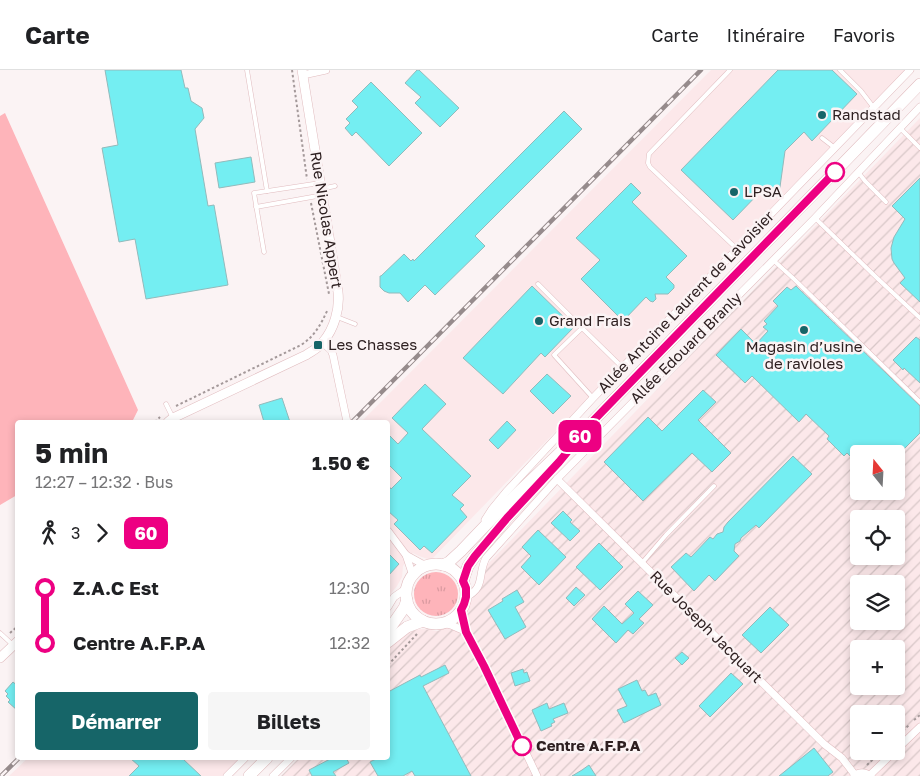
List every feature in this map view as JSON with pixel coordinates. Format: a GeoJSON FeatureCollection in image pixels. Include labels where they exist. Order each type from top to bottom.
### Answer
{"type":"FeatureCollection","features":[{"type":"Feature","properties":{"kind":"main road"},"geometry":{"type":"LineString","coordinates":[[444,565],[592,422],[920,84]]}},
{"type":"Feature","properties":{"kind":"main road"},"geometry":{"type":"LineString","coordinates":[[463,581],[468,566],[487,542],[559,462],[592,422]]}},
{"type":"Feature","properties":{"kind":"main road"},"geometry":{"type":"LineString","coordinates":[[390,628],[404,608],[407,594],[413,576],[426,566],[435,564],[451,568],[458,574],[466,588],[464,604],[456,616],[436,624],[423,621],[413,612],[407,594]]}},
{"type":"Feature","properties":{"kind":"main road"},"geometry":{"type":"LineString","coordinates":[[390,640],[407,627],[423,621]]}},
{"type":"Feature","properties":{"kind":"main road"},"geometry":{"type":"LineString","coordinates":[[249,776],[265,760]]}},
{"type":"Feature","properties":{"kind":"street"},"geometry":{"type":"LineString","coordinates":[[302,73],[326,70]]}},
{"type":"Feature","properties":{"kind":"street","name":"Allée Antoine Laurent de Lavoisier"},"geometry":{"type":"LineString","coordinates":[[482,530],[492,509],[506,492],[593,398],[910,70]]}},
{"type":"Feature","properties":{"kind":"street","name":"Rue Nicolas Appert"},"geometry":{"type":"LineString","coordinates":[[170,417],[306,355],[322,343],[333,325],[339,300],[302,73]]}},
{"type":"Feature","properties":{"kind":"street","name":"Allée Edouard Branly"},"geometry":{"type":"LineString","coordinates":[[466,597],[477,589],[480,583],[482,565],[486,558],[557,478],[815,218],[920,107]]}},
{"type":"Feature","properties":{"kind":"street"},"geometry":{"type":"LineString","coordinates":[[322,343],[333,354],[347,420]]}},
{"type":"Feature","properties":{"kind":"street","name":"Rue Joseph Jacquart"},"geometry":{"type":"LineString","coordinates":[[557,478],[824,744],[842,758],[855,776]]}},
{"type":"Feature","properties":{"kind":"street"},"geometry":{"type":"LineString","coordinates":[[487,542],[504,515],[506,492]]}},
{"type":"Feature","properties":{"kind":"street"},"geometry":{"type":"LineString","coordinates":[[390,534],[406,555],[413,576]]}},
{"type":"Feature","properties":{"kind":"street"},"geometry":{"type":"LineString","coordinates":[[406,555],[426,566]]}},
{"type":"Feature","properties":{"kind":"street"},"geometry":{"type":"LineString","coordinates":[[390,603],[394,597],[407,594]]}},
{"type":"Feature","properties":{"kind":"street"},"geometry":{"type":"LineString","coordinates":[[461,610],[466,632],[537,776]]}},
{"type":"Feature","properties":{"kind":"street"},"geometry":{"type":"LineString","coordinates":[[442,623],[466,632]]}},
{"type":"Feature","properties":{"kind":"street"},"geometry":{"type":"LineString","coordinates":[[0,658],[15,644]]}},
{"type":"Feature","properties":{"kind":"street"},"geometry":{"type":"LineString","coordinates":[[905,742],[920,728]]}},
{"type":"Feature","properties":{"kind":"street"},"geometry":{"type":"LineString","coordinates":[[227,776],[243,760]]}},
{"type":"Feature","properties":{"kind":"street"},"geometry":{"type":"LineString","coordinates":[[273,776],[289,760]]}},
{"type":"Feature","properties":{"kind":"street"},"geometry":{"type":"LineString","coordinates":[[855,776],[863,772],[870,776],[887,760]]}},
{"type":"Feature","properties":{"kind":"lane"},"geometry":{"type":"LineString","coordinates":[[248,70],[267,191]]}},
{"type":"Feature","properties":{"kind":"lane"},"geometry":{"type":"LineString","coordinates":[[730,70],[649,154],[648,162],[650,167],[737,250]]}},
{"type":"Feature","properties":{"kind":"lane"},"geometry":{"type":"LineString","coordinates":[[840,70],[861,91],[874,108]]}},
{"type":"Feature","properties":{"kind":"lane"},"geometry":{"type":"LineString","coordinates":[[900,128],[920,148]]}},
{"type":"Feature","properties":{"kind":"lane"},"geometry":{"type":"LineString","coordinates":[[822,138],[835,148]]}},
{"type":"Feature","properties":{"kind":"lane"},"geometry":{"type":"LineString","coordinates":[[858,172],[886,202]]}},
{"type":"Feature","properties":{"kind":"lane"},"geometry":{"type":"LineString","coordinates":[[264,252],[254,193],[308,185],[321,189]]}},
{"type":"Feature","properties":{"kind":"lane"},"geometry":{"type":"LineString","coordinates":[[256,206],[310,197],[321,189],[335,186]]}},
{"type":"Feature","properties":{"kind":"lane"},"geometry":{"type":"LineString","coordinates":[[815,218],[920,318]]}},
{"type":"Feature","properties":{"kind":"lane"},"geometry":{"type":"LineString","coordinates":[[773,260],[920,402]]}},
{"type":"Feature","properties":{"kind":"lane"},"geometry":{"type":"LineString","coordinates":[[538,284],[623,368]]}},
{"type":"Feature","properties":{"kind":"lane"},"geometry":{"type":"LineString","coordinates":[[335,316],[355,324]]}},
{"type":"Feature","properties":{"kind":"lane"},"geometry":{"type":"LineString","coordinates":[[582,328],[554,356],[593,398]]}},
{"type":"Feature","properties":{"kind":"lane"},"geometry":{"type":"LineString","coordinates":[[166,404],[170,417]]}},
{"type":"Feature","properties":{"kind":"lane"},"geometry":{"type":"LineString","coordinates":[[642,563],[666,535],[714,486]]}},
{"type":"Feature","properties":{"kind":"lane"},"geometry":{"type":"LineString","coordinates":[[0,633],[15,642]]}},
{"type":"Feature","properties":{"kind":"path"},"geometry":{"type":"LineString","coordinates":[[292,70],[308,185]]}},
{"type":"Feature","properties":{"kind":"path"},"geometry":{"type":"LineString","coordinates":[[310,197],[330,299]]}},
{"type":"Feature","properties":{"kind":"path"},"geometry":{"type":"LineString","coordinates":[[170,417],[192,398],[301,345],[312,337],[320,327],[329,308]]}},
{"type":"Feature","properties":{"kind":"path"},"geometry":{"type":"LineString","coordinates":[[390,663],[417,634]]}},
{"type":"Feature","properties":{"kind":"path"},"geometry":{"type":"LineString","coordinates":[[863,772],[873,760]]}},
{"type":"Feature","properties":{"kind":"shaded area"},"geometry":{"type":"Polygon","coordinates":[[[711,70],[906,70],[433,558],[428,559],[413,553],[403,566],[402,577],[390,595],[390,420],[363,420],[711,70]]]}},
{"type":"Feature","properties":{"kind":"shaded area"},"geometry":{"type":"Polygon","coordinates":[[[920,118],[920,776],[281,776],[297,760],[390,760],[390,647],[400,637],[412,630],[425,629],[437,631],[450,627],[464,615],[480,587],[484,568],[920,118]]]}},
{"type":"Feature","properties":{"kind":"shaded area"},"geometry":{"type":"Polygon","coordinates":[[[26,760],[238,760],[222,776],[9,776],[26,760]]]}},
{"type":"Feature","properties":{"kind":"green space"},"geometry":{"type":"Polygon","coordinates":[[[5,113],[138,410],[133,420],[15,420],[15,496],[0,505],[0,116],[5,113]]]}},
{"type":"Feature","properties":{"kind":"green space"},"geometry":{"type":"Polygon","coordinates":[[[440,572],[452,578],[457,585],[457,603],[452,610],[445,615],[432,616],[424,613],[417,606],[414,590],[417,582],[424,575],[440,572]]]}},
{"type":"Feature","properties":{"kind":"building"},"geometry":{"type":"Polygon","coordinates":[[[105,70],[181,70],[185,88],[188,88],[191,101],[202,108],[204,118],[195,129],[208,206],[214,205],[228,285],[146,299],[135,239],[119,242],[102,148],[118,145],[105,70]]]}},
{"type":"Feature","properties":{"kind":"building"},"geometry":{"type":"Polygon","coordinates":[[[417,70],[459,108],[440,127],[415,103],[421,97],[405,83],[417,70]]]}},
{"type":"Feature","properties":{"kind":"building"},"geometry":{"type":"Polygon","coordinates":[[[778,70],[832,70],[857,94],[812,141],[804,132],[785,151],[779,194],[762,190],[733,220],[681,170],[778,70]]]}},
{"type":"Feature","properties":{"kind":"building"},"geometry":{"type":"Polygon","coordinates":[[[371,82],[422,133],[389,166],[356,132],[352,136],[345,128],[350,123],[346,119],[358,107],[352,101],[371,82]]]}},
{"type":"Feature","properties":{"kind":"building"},"geometry":{"type":"Polygon","coordinates":[[[564,111],[582,129],[475,236],[485,246],[435,295],[425,285],[408,302],[400,293],[389,293],[380,287],[380,276],[404,254],[411,261],[413,259],[414,261],[564,111]]]}},
{"type":"Feature","properties":{"kind":"building"},"geometry":{"type":"Polygon","coordinates":[[[251,157],[255,182],[219,188],[215,163],[251,157]]]}},
{"type":"Feature","properties":{"kind":"building"},"geometry":{"type":"Polygon","coordinates":[[[920,178],[920,302],[900,283],[905,278],[892,259],[891,248],[894,237],[905,219],[892,206],[920,178]]]}},
{"type":"Feature","properties":{"kind":"building"},"geometry":{"type":"Polygon","coordinates":[[[631,183],[641,193],[632,202],[687,256],[666,277],[674,285],[674,288],[668,294],[655,294],[656,299],[653,302],[646,297],[623,321],[581,279],[600,260],[576,238],[631,183]]]}},
{"type":"Feature","properties":{"kind":"building"},"geometry":{"type":"Polygon","coordinates":[[[532,286],[574,327],[545,357],[541,353],[503,394],[463,358],[532,286]]]}},
{"type":"Feature","properties":{"kind":"building"},"geometry":{"type":"Polygon","coordinates":[[[796,286],[920,406],[920,433],[905,448],[905,445],[850,445],[850,456],[847,453],[844,456],[827,439],[829,436],[806,414],[799,422],[752,376],[745,383],[716,355],[741,329],[756,344],[768,331],[763,327],[767,324],[764,321],[778,306],[773,301],[787,287],[791,290],[796,286]]]}},
{"type":"Feature","properties":{"kind":"building"},"geometry":{"type":"Polygon","coordinates":[[[916,337],[920,340],[920,383],[893,360],[916,337]]]}},
{"type":"Feature","properties":{"kind":"building"},"geometry":{"type":"Polygon","coordinates":[[[547,374],[571,396],[553,414],[530,391],[547,374]]]}},
{"type":"Feature","properties":{"kind":"building"},"geometry":{"type":"Polygon","coordinates":[[[425,384],[446,404],[422,429],[471,476],[452,495],[464,505],[460,509],[467,517],[432,553],[424,546],[420,550],[394,524],[398,520],[390,513],[390,488],[391,489],[402,478],[390,466],[390,436],[398,444],[408,433],[392,418],[425,384]]]}},
{"type":"Feature","properties":{"kind":"building"},"geometry":{"type":"Polygon","coordinates":[[[703,390],[716,402],[698,420],[731,453],[712,472],[692,453],[643,501],[604,462],[648,417],[662,431],[703,390]]]}},
{"type":"Feature","properties":{"kind":"building"},"geometry":{"type":"Polygon","coordinates":[[[282,398],[289,420],[263,420],[259,405],[282,398]]]}},
{"type":"Feature","properties":{"kind":"building"},"geometry":{"type":"Polygon","coordinates":[[[507,421],[516,430],[498,449],[489,440],[507,421]]]}},
{"type":"Feature","properties":{"kind":"building"},"geometry":{"type":"Polygon","coordinates":[[[793,456],[812,474],[759,528],[756,525],[735,544],[734,551],[739,556],[715,581],[709,575],[694,591],[671,567],[686,553],[691,557],[710,537],[713,539],[717,534],[723,532],[728,522],[793,456]]]}},
{"type":"Feature","properties":{"kind":"building"},"geometry":{"type":"Polygon","coordinates":[[[563,511],[572,520],[570,522],[580,531],[570,541],[551,523],[563,511]]]}},
{"type":"Feature","properties":{"kind":"building"},"geometry":{"type":"Polygon","coordinates":[[[538,530],[566,557],[539,585],[521,567],[531,556],[522,547],[538,530]]]}},
{"type":"Feature","properties":{"kind":"building"},"geometry":{"type":"Polygon","coordinates":[[[599,543],[623,567],[600,590],[576,567],[599,543]]]}},
{"type":"Feature","properties":{"kind":"building"},"geometry":{"type":"Polygon","coordinates":[[[390,555],[399,564],[390,574],[390,555]]]}},
{"type":"Feature","properties":{"kind":"building"},"geometry":{"type":"Polygon","coordinates":[[[576,587],[585,595],[574,606],[566,598],[576,587]]]}},
{"type":"Feature","properties":{"kind":"building"},"geometry":{"type":"Polygon","coordinates":[[[517,590],[524,602],[515,607],[526,627],[505,639],[488,610],[517,590]]]}},
{"type":"Feature","properties":{"kind":"building"},"geometry":{"type":"Polygon","coordinates":[[[638,591],[653,605],[639,619],[644,623],[633,634],[628,630],[616,643],[592,619],[604,606],[622,624],[634,613],[625,604],[638,591]]]}},
{"type":"Feature","properties":{"kind":"building"},"geometry":{"type":"Polygon","coordinates":[[[770,607],[789,625],[761,653],[742,635],[770,607]]]}},
{"type":"Feature","properties":{"kind":"building"},"geometry":{"type":"Polygon","coordinates":[[[682,652],[689,658],[682,665],[675,658],[682,652]]]}},
{"type":"Feature","properties":{"kind":"building"},"geometry":{"type":"Polygon","coordinates":[[[445,665],[449,673],[423,686],[471,776],[415,776],[412,771],[403,776],[378,776],[370,762],[374,760],[390,760],[390,691],[420,675],[421,677],[445,665]]]}},
{"type":"Feature","properties":{"kind":"building"},"geometry":{"type":"Polygon","coordinates":[[[523,669],[524,673],[527,672],[530,681],[515,686],[511,673],[523,669]]]}},
{"type":"Feature","properties":{"kind":"building"},"geometry":{"type":"Polygon","coordinates":[[[731,673],[743,684],[710,717],[699,706],[731,673]]]}},
{"type":"Feature","properties":{"kind":"building"},"geometry":{"type":"Polygon","coordinates":[[[637,680],[642,691],[645,690],[648,696],[656,693],[661,705],[624,723],[617,710],[627,706],[618,689],[637,680]]]}},
{"type":"Feature","properties":{"kind":"building"},"geometry":{"type":"Polygon","coordinates":[[[13,682],[15,684],[15,708],[8,702],[10,700],[6,696],[8,694],[5,691],[13,682]]]}},
{"type":"Feature","properties":{"kind":"building"},"geometry":{"type":"Polygon","coordinates":[[[547,703],[549,709],[564,703],[568,713],[553,719],[555,722],[551,724],[552,726],[541,731],[532,710],[547,703]]]}},
{"type":"Feature","properties":{"kind":"building"},"geometry":{"type":"Polygon","coordinates":[[[814,748],[833,772],[828,776],[779,776],[814,748]]]}},
{"type":"Feature","properties":{"kind":"building"},"geometry":{"type":"Polygon","coordinates":[[[132,760],[184,760],[201,776],[129,776],[139,766],[132,760]]]}},
{"type":"Feature","properties":{"kind":"building"},"geometry":{"type":"Polygon","coordinates":[[[328,760],[347,760],[349,763],[333,772],[336,776],[312,776],[309,770],[328,760]]]}},
{"type":"Feature","properties":{"kind":"building"},"geometry":{"type":"Polygon","coordinates":[[[589,765],[596,776],[572,776],[582,770],[589,765]]]}},
{"type":"Feature","properties":{"kind":"railway"},"geometry":{"type":"LineString","coordinates":[[354,420],[701,70]]}},
{"type":"Feature","properties":{"kind":"railway"},"geometry":{"type":"LineString","coordinates":[[1,776],[17,760]]}},
{"type":"Feature","properties":{"kind":"bus line","name":"60"},"geometry":{"type":"LineString","coordinates":[[522,746],[466,632],[461,610],[466,597],[466,588],[463,581],[468,566],[507,518],[559,462],[592,422],[835,172]]}},
{"type":"Feature","properties":{"kind":"place","name":"Randstad"},"geometry":{"type":"Point","coordinates":[822,115]}},
{"type":"Feature","properties":{"kind":"place","name":"LPSA"},"geometry":{"type":"Point","coordinates":[734,192]}},
{"type":"Feature","properties":{"kind":"place","name":"Grand Frais"},"geometry":{"type":"Point","coordinates":[539,321]}},
{"type":"Feature","properties":{"kind":"place","name":"Magasin d’usine de ravioles"},"geometry":{"type":"Point","coordinates":[804,330]}},
{"type":"Feature","properties":{"kind":"place","name":"Les Chasses"},"geometry":{"type":"Point","coordinates":[318,345]}},
{"type":"Feature","properties":{"kind":"place","name":"Centre A.F.P.A"},"geometry":{"type":"Point","coordinates":[522,746]}}]}
